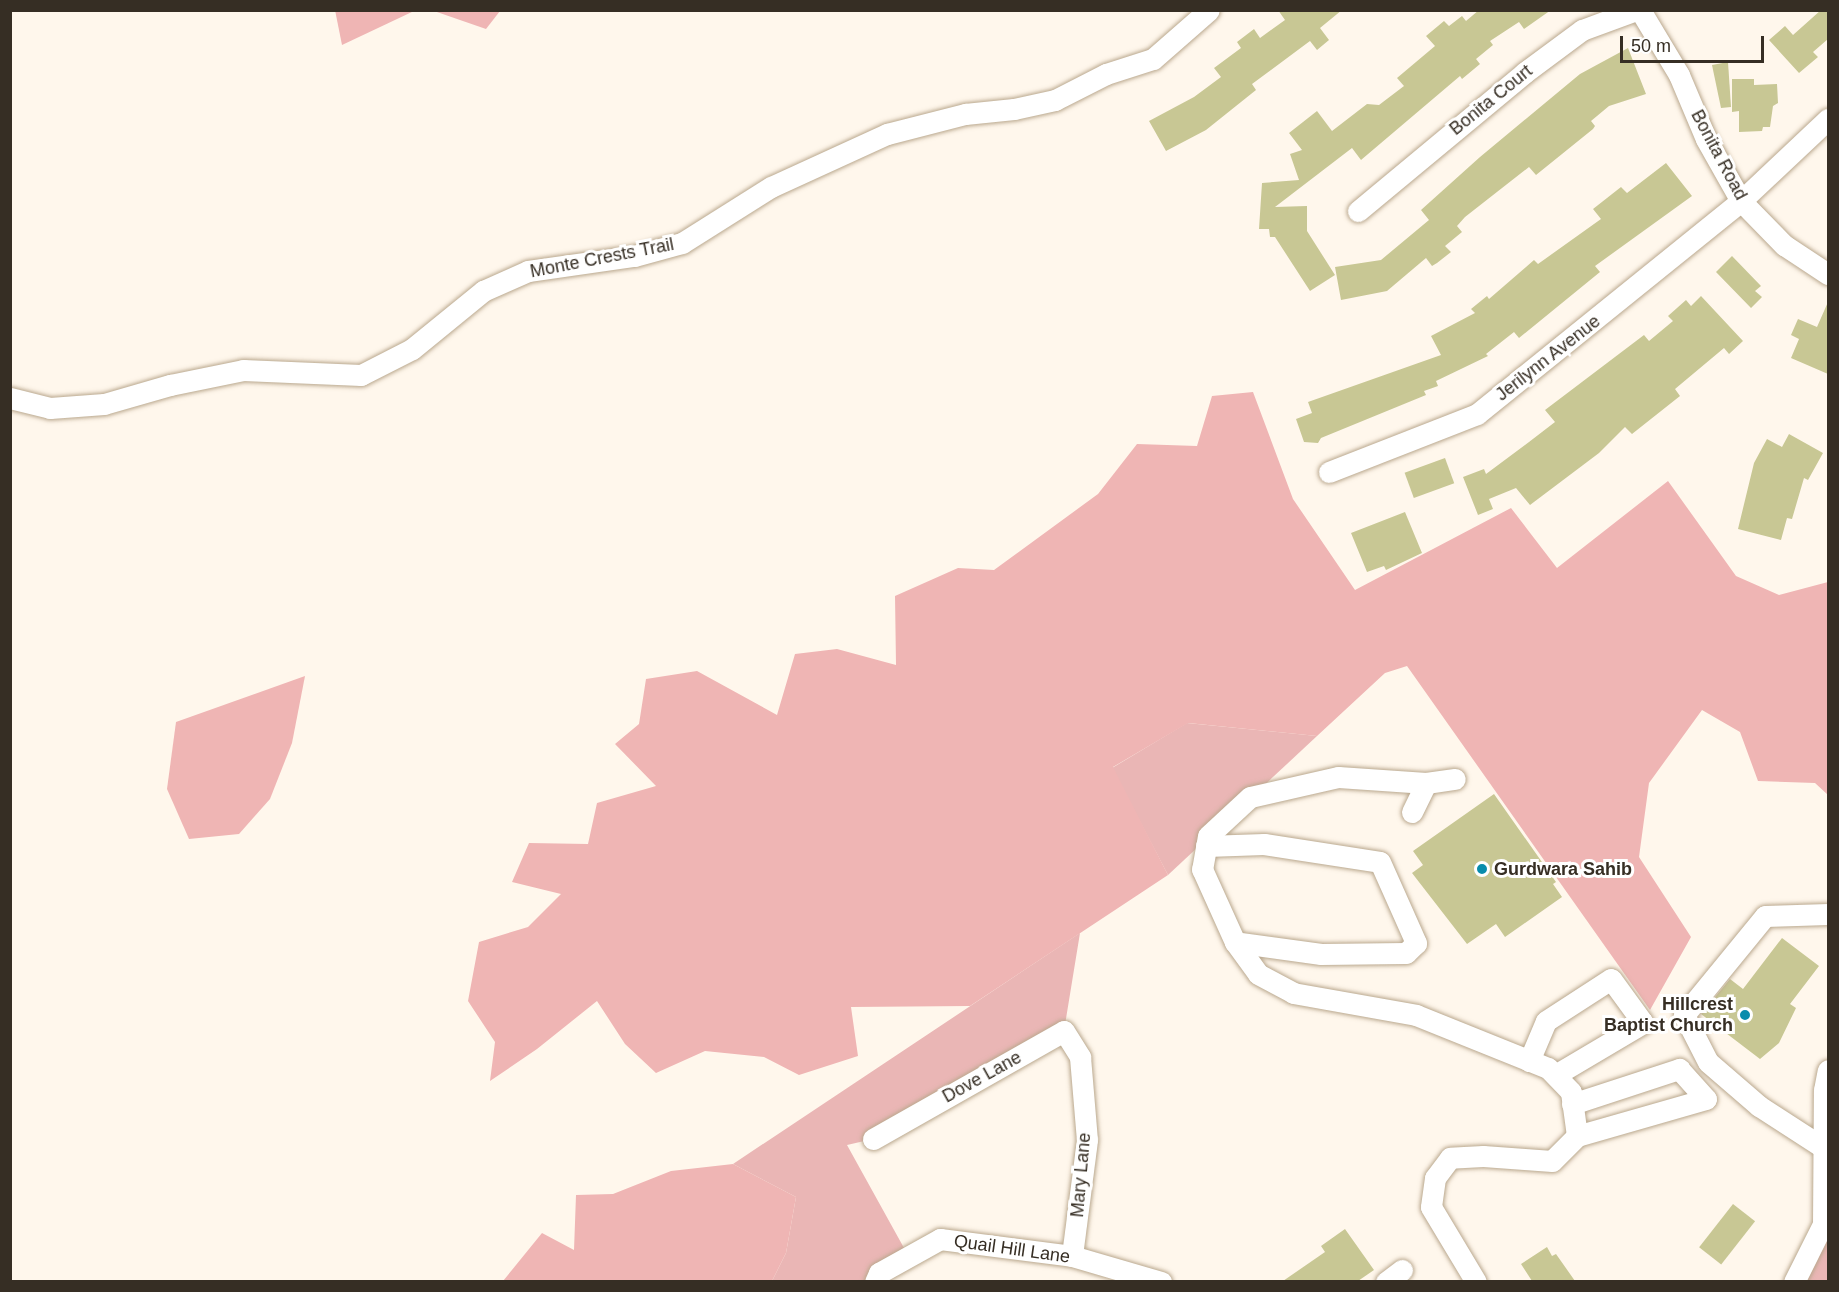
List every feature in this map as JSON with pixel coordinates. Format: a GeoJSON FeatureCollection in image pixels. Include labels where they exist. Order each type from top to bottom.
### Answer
{"type":"FeatureCollection","features":[{"type":"Feature","properties":{"kind":"street","name":"Monte Crests Trail"},"geometry":{"type":"LineString","coordinates":[[10,398],[50,408],[104,404],[170,385],[243,370],[361,375],[412,349],[483,291],[528,271],[634,256],[682,243],[771,188],[887,134],[965,114],[1014,110],[1055,100],[1106,74],[1153,59],[1209,10]]}},
{"type":"Feature","properties":{"kind":"street","name":"Bonita Road"},"geometry":{"type":"LineString","coordinates":[[1638,10],[1679,75],[1707,139],[1741,201],[1784,244],[1828,274]]}},
{"type":"Feature","properties":{"kind":"street","name":"Bonita Court"},"geometry":{"type":"LineString","coordinates":[[1358,211],[1524,72],[1582,30],[1638,10]]}},
{"type":"Feature","properties":{"kind":"street","name":"Jerilynn Avenue"},"geometry":{"type":"LineString","coordinates":[[1329,472],[1477,414],[1741,201],[1828,119]]}},
{"type":"Feature","properties":{"kind":"street"},"geometry":{"type":"LineString","coordinates":[[1455,779],[1426,783],[1338,777],[1250,797],[1208,836],[1202,869],[1234,942],[1258,974],[1293,993],[1416,1015],[1529,1061],[1555,1075],[1570,1092],[1577,1136]]}},
{"type":"Feature","properties":{"kind":"street"},"geometry":{"type":"LineString","coordinates":[[1412,812],[1426,783]]}},
{"type":"Feature","properties":{"kind":"street"},"geometry":{"type":"LineString","coordinates":[[1206,846],[1264,844],[1380,862],[1416,943],[1406,953],[1321,954],[1234,942]]}},
{"type":"Feature","properties":{"kind":"street"},"geometry":{"type":"LineString","coordinates":[[1827,1150],[1759,1106],[1708,1062],[1684,1015],[1765,916],[1828,915]]}},
{"type":"Feature","properties":{"kind":"street"},"geometry":{"type":"LineString","coordinates":[[1529,1061],[1546,1021],[1611,979],[1643,1023],[1555,1075]]}},
{"type":"Feature","properties":{"kind":"street","name":"Dove Lane"},"geometry":{"type":"LineString","coordinates":[[873,1138],[1064,1031],[1080,1057]]}},
{"type":"Feature","properties":{"kind":"street","name":"Mary Lane"},"geometry":{"type":"LineString","coordinates":[[1072,1256],[1087,1140],[1080,1057]]}},
{"type":"Feature","properties":{"kind":"street"},"geometry":{"type":"LineString","coordinates":[[1476,1281],[1431,1207],[1435,1178],[1450,1158],[1483,1156],[1552,1161],[1577,1136],[1706,1099],[1679,1069],[1572,1104]]}},
{"type":"Feature","properties":{"kind":"street"},"geometry":{"type":"LineString","coordinates":[[1794,1281],[1823,1224],[1827,1150],[1824,1090],[1828,1070]]}},
{"type":"Feature","properties":{"kind":"street","name":"Quail Hill Lane"},"geometry":{"type":"LineString","coordinates":[[875,1281],[879,1273],[940,1239],[1072,1256],[1161,1281]]}},
{"type":"Feature","properties":{"kind":"shaded area"},"geometry":{"type":"Polygon","coordinates":[[[335,10],[414,10],[414,11],[342,45],[335,10]]]}},
{"type":"Feature","properties":{"kind":"shaded area"},"geometry":{"type":"Polygon","coordinates":[[[434,11],[500,11],[486,29],[434,11]]]}},
{"type":"Feature","properties":{"kind":"shaded area"},"geometry":{"type":"Polygon","coordinates":[[[1253,392],[1293,499],[1355,590],[1511,508],[1557,568],[1668,481],[1736,576],[1779,595],[1828,582],[1828,795],[1815,783],[1758,781],[1740,732],[1702,710],[1649,783],[1639,857],[1691,937],[1650,1010],[1407,666],[1385,673],[1317,736],[1188,723],[1113,767],[1168,875],[970,1006],[851,1007],[858,1056],[799,1075],[764,1057],[705,1051],[656,1073],[625,1044],[597,1001],[537,1049],[490,1081],[495,1042],[468,1001],[479,942],[528,927],[561,894],[512,882],[529,843],[588,844],[597,803],[656,786],[615,744],[639,724],[646,679],[697,671],[777,715],[795,654],[837,649],[896,665],[895,596],[958,568],[994,570],[1098,494],[1137,444],[1197,446],[1212,396],[1253,392]]]}},
{"type":"Feature","properties":{"kind":"shaded area"},"geometry":{"type":"Polygon","coordinates":[[[305,676],[292,743],[270,799],[239,834],[189,839],[167,789],[176,722],[305,676]]]}},
{"type":"Feature","properties":{"kind":"shaded area"},"geometry":{"type":"Polygon","coordinates":[[[1187,723],[1317,736],[1168,875],[1112,768],[1187,723]]]}},
{"type":"Feature","properties":{"kind":"shaded area"},"geometry":{"type":"Polygon","coordinates":[[[1080,933],[1064,1031],[873,1139],[847,1145],[909,1257],[875,1281],[772,1281],[786,1253],[796,1197],[733,1164],[1080,933]]]}},
{"type":"Feature","properties":{"kind":"shaded area"},"geometry":{"type":"Polygon","coordinates":[[[1828,1070],[1828,1281],[1794,1282],[1823,1224],[1828,1070]]]}},
{"type":"Feature","properties":{"kind":"shaded area"},"geometry":{"type":"Polygon","coordinates":[[[733,1164],[796,1197],[786,1253],[772,1281],[503,1281],[542,1233],[574,1250],[576,1195],[613,1194],[671,1171],[733,1164]]]}},
{"type":"Feature","properties":{"kind":"building"},"geometry":{"type":"Polygon","coordinates":[[[1278,10],[1342,10],[1320,28],[1329,40],[1317,50],[1310,41],[1252,84],[1256,90],[1206,130],[1166,151],[1149,121],[1194,97],[1221,77],[1214,68],[1241,48],[1237,42],[1254,29],[1260,38],[1285,20],[1278,10]]]}},
{"type":"Feature","properties":{"kind":"building"},"geometry":{"type":"Polygon","coordinates":[[[1479,10],[1551,10],[1524,29],[1519,22],[1490,41],[1493,45],[1476,59],[1480,64],[1462,79],[1460,76],[1361,160],[1352,148],[1275,207],[1307,206],[1307,231],[1335,275],[1310,291],[1275,237],[1270,237],[1269,229],[1259,229],[1262,183],[1299,180],[1290,154],[1302,150],[1289,133],[1317,111],[1332,131],[1367,104],[1379,105],[1404,86],[1397,78],[1435,46],[1426,36],[1444,21],[1449,26],[1462,16],[1466,21],[1479,10]]]}},
{"type":"Feature","properties":{"kind":"building"},"geometry":{"type":"Polygon","coordinates":[[[1821,10],[1828,10],[1828,39],[1813,52],[1818,57],[1799,73],[1769,40],[1785,26],[1793,35],[1821,10]]]}},
{"type":"Feature","properties":{"kind":"building"},"geometry":{"type":"Polygon","coordinates":[[[1628,48],[1646,94],[1609,106],[1591,121],[1595,126],[1593,129],[1536,175],[1529,167],[1465,217],[1457,226],[1462,232],[1445,246],[1451,252],[1437,263],[1432,266],[1426,258],[1387,291],[1341,300],[1335,267],[1381,260],[1429,220],[1421,210],[1480,157],[1580,74],[1628,48]]]}},
{"type":"Feature","properties":{"kind":"building"},"geometry":{"type":"Polygon","coordinates":[[[1728,62],[1731,107],[1721,108],[1712,65],[1728,62]]]}},
{"type":"Feature","properties":{"kind":"building"},"geometry":{"type":"Polygon","coordinates":[[[1732,79],[1754,79],[1754,85],[1777,84],[1778,103],[1773,106],[1770,127],[1763,127],[1762,131],[1739,132],[1739,111],[1732,112],[1732,79]]]}},
{"type":"Feature","properties":{"kind":"building"},"geometry":{"type":"Polygon","coordinates":[[[1666,163],[1692,196],[1595,266],[1600,272],[1519,338],[1514,332],[1486,354],[1488,356],[1436,381],[1438,386],[1424,391],[1426,395],[1321,438],[1318,443],[1304,442],[1296,419],[1312,413],[1308,402],[1441,355],[1431,336],[1475,313],[1471,309],[1487,296],[1489,299],[1534,260],[1538,264],[1601,219],[1593,209],[1621,187],[1627,193],[1666,163]]]}},
{"type":"Feature","properties":{"kind":"building"},"geometry":{"type":"Polygon","coordinates":[[[1732,256],[1761,286],[1755,291],[1762,297],[1751,308],[1716,272],[1732,256]]]}},
{"type":"Feature","properties":{"kind":"building"},"geometry":{"type":"Polygon","coordinates":[[[1701,296],[1743,341],[1729,354],[1724,348],[1675,389],[1680,396],[1632,434],[1625,427],[1599,453],[1530,505],[1516,488],[1489,499],[1493,509],[1478,515],[1463,477],[1484,469],[1486,474],[1529,442],[1555,422],[1545,410],[1644,335],[1649,341],[1673,321],[1668,316],[1686,300],[1691,306],[1701,296]]]}},
{"type":"Feature","properties":{"kind":"building"},"geometry":{"type":"Polygon","coordinates":[[[1828,302],[1828,374],[1791,358],[1799,339],[1791,335],[1798,319],[1817,327],[1828,302]]]}},
{"type":"Feature","properties":{"kind":"building"},"geometry":{"type":"Polygon","coordinates":[[[1789,434],[1823,453],[1808,480],[1804,478],[1792,519],[1787,518],[1781,540],[1738,529],[1754,463],[1767,439],[1782,447],[1789,434]]]}},
{"type":"Feature","properties":{"kind":"building"},"geometry":{"type":"Polygon","coordinates":[[[1445,458],[1454,483],[1414,498],[1405,473],[1445,458]]]}},
{"type":"Feature","properties":{"kind":"building"},"geometry":{"type":"Polygon","coordinates":[[[1405,512],[1422,553],[1386,570],[1384,566],[1367,572],[1351,533],[1405,512]]]}},
{"type":"Feature","properties":{"kind":"building","name":"Gurdwara Sahib"},"geometry":{"type":"Polygon","coordinates":[[[1494,794],[1556,882],[1553,884],[1562,897],[1505,937],[1496,924],[1467,944],[1412,873],[1423,865],[1413,851],[1494,794]]]}},
{"type":"Feature","properties":{"kind":"building"},"geometry":{"type":"Polygon","coordinates":[[[1782,938],[1819,966],[1790,1004],[1796,1008],[1779,1043],[1760,1059],[1701,1014],[1730,979],[1743,989],[1782,938]]]}},
{"type":"Feature","properties":{"kind":"building"},"geometry":{"type":"Polygon","coordinates":[[[1733,1204],[1755,1221],[1721,1265],[1699,1247],[1733,1204]]]}},
{"type":"Feature","properties":{"kind":"building"},"geometry":{"type":"Polygon","coordinates":[[[1345,1229],[1374,1270],[1358,1281],[1283,1281],[1325,1252],[1321,1246],[1345,1229]]]}},
{"type":"Feature","properties":{"kind":"building"},"geometry":{"type":"Polygon","coordinates":[[[1547,1247],[1552,1256],[1556,1254],[1575,1281],[1532,1281],[1521,1264],[1547,1247]]]}},
{"type":"Feature","properties":{"kind":"place","name":"Gurdwara Sahib"},"geometry":{"type":"Point","coordinates":[1482,869]}},
{"type":"Feature","properties":{"kind":"place","name":"Hillcrest Baptist Church"},"geometry":{"type":"Point","coordinates":[1745,1015]}}]}
